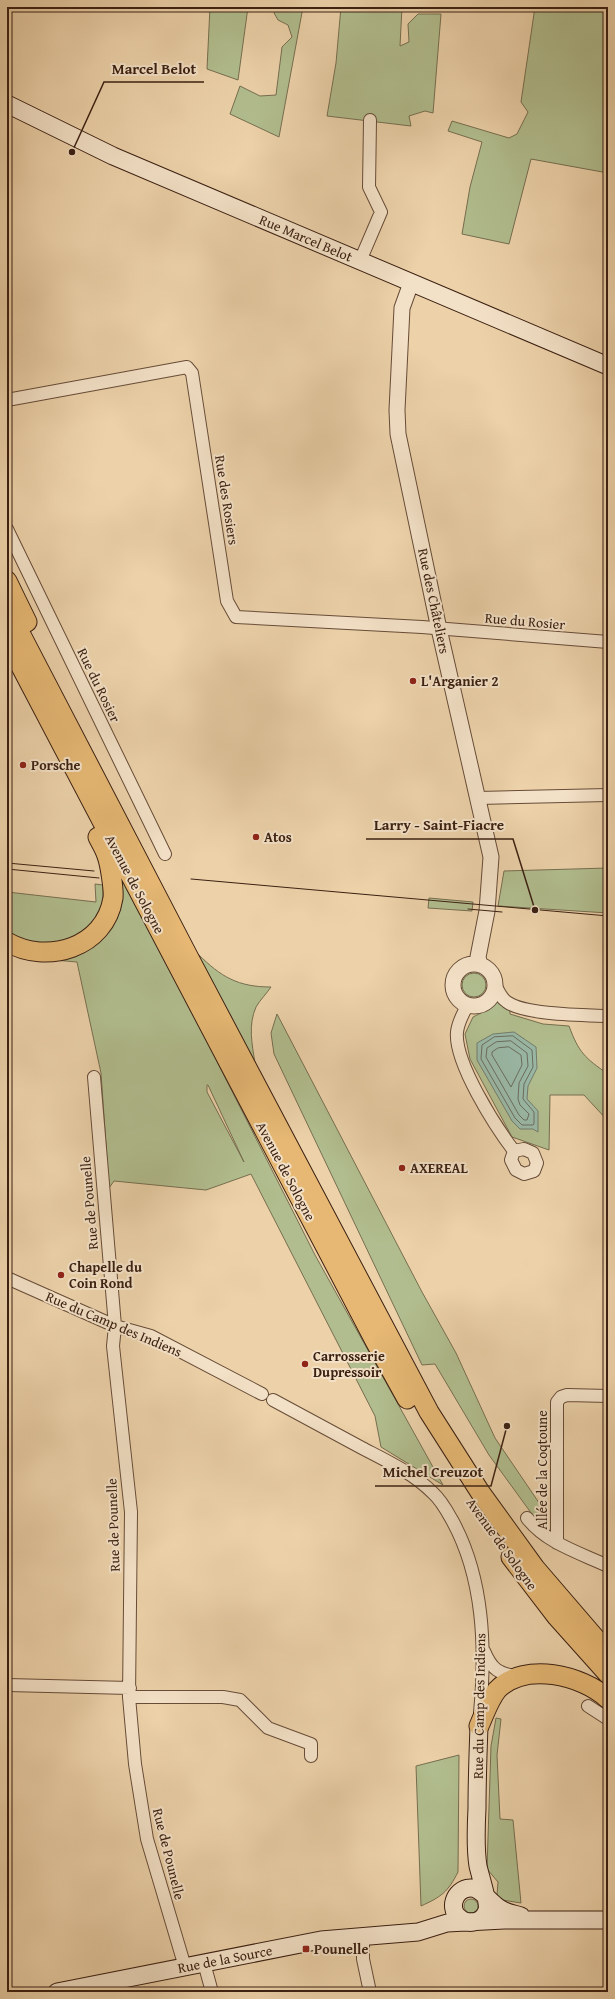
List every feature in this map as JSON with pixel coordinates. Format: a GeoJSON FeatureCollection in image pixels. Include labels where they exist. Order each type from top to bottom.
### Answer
{"type":"FeatureCollection","features":[{"type":"Feature","properties":{"kind":"main road","name":"Rue Marcel Belot"},"geometry":{"type":"LineString","coordinates":[[7,104],[106,153],[608,366]]}},
{"type":"Feature","properties":{"kind":"main road"},"geometry":{"type":"LineString","coordinates":[[7,581],[189,958]]}},
{"type":"Feature","properties":{"kind":"main road","name":"Avenue de Sologne"},"geometry":{"type":"LineString","coordinates":[[7,608],[189,958],[429,1412],[480,1492],[535,1568],[565,1605],[608,1653]]}},
{"type":"Feature","properties":{"kind":"main road"},"geometry":{"type":"LineString","coordinates":[[7,641],[107,856],[113,898],[104,922],[92,935],[70,950],[52,953],[27,951],[7,942]]}},
{"type":"Feature","properties":{"kind":"main road","name":"Avenue de Sologne"},"geometry":{"type":"LineString","coordinates":[[7,641],[375,1341],[422,1424],[472,1504],[528,1580],[608,1674]]}},
{"type":"Feature","properties":{"kind":"main road"},"geometry":{"type":"LineString","coordinates":[[479,1726],[497,1691],[518,1677],[543,1673],[567,1678],[598,1689],[608,1699]]}},
{"type":"Feature","properties":{"kind":"main road","name":"Rue du Camp des Indiens"},"geometry":{"type":"LineString","coordinates":[[458,1893],[469,1879],[476,1852],[479,1726]]}},
{"type":"Feature","properties":{"kind":"main road","name":"Rue du Camp des Indiens"},"geometry":{"type":"LineString","coordinates":[[476,1852],[487,1899]]}},
{"type":"Feature","properties":{"kind":"main road"},"geometry":{"type":"LineString","coordinates":[[474,1888],[484,1894],[487,1899],[488,1905],[485,1915],[476,1922],[465,1922],[456,1914],[453,1903],[458,1893],[463,1890],[474,1888]]}},
{"type":"Feature","properties":{"kind":"main road","name":"Rue de la Source"},"geometry":{"type":"LineString","coordinates":[[395,1932],[440,1914],[446,1909],[458,1893]]}},
{"type":"Feature","properties":{"kind":"main road","name":"Rue de la Source"},"geometry":{"type":"LineString","coordinates":[[487,1899],[504,1911],[546,1921]]}},
{"type":"Feature","properties":{"kind":"main road","name":"Rue de la Source"},"geometry":{"type":"LineString","coordinates":[[57,1992],[82,1990],[184,1967],[321,1940],[363,1937],[395,1932],[418,1932],[446,1923],[470,1923],[504,1920],[608,1920]]}},
{"type":"Feature","properties":{"kind":"street"},"geometry":{"type":"LineString","coordinates":[[360,261],[381,212],[369,187],[370,120]]}},
{"type":"Feature","properties":{"kind":"street","name":"Rue des Châteliers"},"geometry":{"type":"LineString","coordinates":[[411,283],[402,308],[397,410],[398,434],[439,629],[491,857],[487,911],[478,957],[480,965]]}},
{"type":"Feature","properties":{"kind":"street","name":"Rue des Rosiers"},"geometry":{"type":"LineString","coordinates":[[7,400],[187,367],[192,373],[227,601],[236,617],[439,629]]}},
{"type":"Feature","properties":{"kind":"street","name":"Rue du Rosier"},"geometry":{"type":"LineString","coordinates":[[7,529],[164,854]]}},
{"type":"Feature","properties":{"kind":"street","name":"Rue du Rosier"},"geometry":{"type":"LineString","coordinates":[[439,629],[608,642]]}},
{"type":"Feature","properties":{"kind":"street"},"geometry":{"type":"LineString","coordinates":[[478,798],[608,795]]}},
{"type":"Feature","properties":{"kind":"street"},"geometry":{"type":"LineString","coordinates":[[495,984],[494,991],[487,1002],[474,1007],[461,1003],[454,994],[452,982],[460,968],[466,965],[480,965],[490,972],[500,995],[514,1006],[546,1012],[608,1016]]}},
{"type":"Feature","properties":{"kind":"street"},"geometry":{"type":"LineString","coordinates":[[467,1006],[460,1021],[458,1045],[471,1080],[500,1132],[514,1151]]}},
{"type":"Feature","properties":{"kind":"street","name":"Rue de Pounelle"},"geometry":{"type":"LineString","coordinates":[[94,1077],[115,1326],[112,1346],[131,1512],[129,1692],[135,1764],[147,1839],[184,1967]]}},
{"type":"Feature","properties":{"kind":"street","name":"Rue du Camp des Indiens"},"geometry":{"type":"LineString","coordinates":[[7,1278],[115,1326],[151,1336],[262,1394]]}},
{"type":"Feature","properties":{"kind":"street","name":"Allée de la Coqtoune"},"geometry":{"type":"LineString","coordinates":[[557,1543],[557,1402],[561,1397],[567,1395],[608,1396]]}},
{"type":"Feature","properties":{"kind":"street","name":"Rue du Camp des Indiens"},"geometry":{"type":"LineString","coordinates":[[273,1400],[410,1473],[434,1494],[447,1510],[461,1536],[472,1563],[478,1594],[482,1646],[482,1691],[479,1726]]}},
{"type":"Feature","properties":{"kind":"street"},"geometry":{"type":"LineString","coordinates":[[527,1518],[534,1527],[557,1543],[608,1566]]}},
{"type":"Feature","properties":{"kind":"street"},"geometry":{"type":"LineString","coordinates":[[482,1646],[492,1667],[500,1674],[518,1677]]}},
{"type":"Feature","properties":{"kind":"street"},"geometry":{"type":"LineString","coordinates":[[7,1686],[223,1697],[240,1700],[268,1728],[311,1744],[311,1756]]}},
{"type":"Feature","properties":{"kind":"street"},"geometry":{"type":"LineString","coordinates":[[588,1706],[608,1719]]}},
{"type":"Feature","properties":{"kind":"street"},"geometry":{"type":"LineString","coordinates":[[363,1937],[363,1959],[370,1992]]}},
{"type":"Feature","properties":{"kind":"street"},"geometry":{"type":"LineString","coordinates":[[204,1963],[212,1992]]}},
{"type":"Feature","properties":{"kind":"green space"},"geometry":{"type":"Polygon","coordinates":[[[210,7],[248,7],[238,80],[207,69],[210,7]]]}},
{"type":"Feature","properties":{"kind":"green space"},"geometry":{"type":"Polygon","coordinates":[[[279,7],[303,7],[279,137],[230,114],[240,86],[260,96],[276,95],[282,47],[292,37],[288,25],[278,20],[274,13],[279,7]]]}},
{"type":"Feature","properties":{"kind":"green space"},"geometry":{"type":"Polygon","coordinates":[[[341,7],[402,7],[400,46],[409,42],[408,24],[418,14],[441,14],[433,113],[425,111],[409,116],[411,126],[327,116],[336,63],[341,7]]]}},
{"type":"Feature","properties":{"kind":"green space"},"geometry":{"type":"Polygon","coordinates":[[[535,7],[608,7],[608,173],[531,159],[509,244],[462,234],[470,187],[482,142],[448,131],[452,121],[509,138],[517,134],[528,112],[521,102],[535,7]]]}},
{"type":"Feature","properties":{"kind":"green space"},"geometry":{"type":"Polygon","coordinates":[[[116,862],[315,1255],[443,1485],[381,1447],[375,1416],[251,1174],[206,1190],[114,1181],[109,1188],[101,1073],[77,962],[54,960],[89,948],[116,862]],[[208,1085],[207,1092],[244,1162],[208,1085]]]}},
{"type":"Feature","properties":{"kind":"green space"},"geometry":{"type":"Polygon","coordinates":[[[608,868],[608,913],[498,906],[504,871],[608,868]]]}},
{"type":"Feature","properties":{"kind":"green space"},"geometry":{"type":"Polygon","coordinates":[[[95,884],[103,885],[103,907],[93,926],[74,940],[30,945],[7,932],[7,892],[96,902],[95,884]]]}},
{"type":"Feature","properties":{"kind":"green space"},"geometry":{"type":"Polygon","coordinates":[[[429,898],[473,902],[472,911],[428,908],[429,898]]]}},
{"type":"Feature","properties":{"kind":"green space"},"geometry":{"type":"Polygon","coordinates":[[[198,954],[214,969],[239,983],[259,987],[271,987],[256,1007],[252,1021],[251,1035],[255,1063],[198,954]]]}},
{"type":"Feature","properties":{"kind":"green space"},"geometry":{"type":"Polygon","coordinates":[[[474,973],[482,977],[486,985],[482,993],[474,997],[466,993],[462,985],[466,977],[474,973]]]}},
{"type":"Feature","properties":{"kind":"green space"},"geometry":{"type":"Polygon","coordinates":[[[496,1000],[510,1009],[510,1014],[543,1024],[569,1026],[576,1043],[588,1059],[608,1074],[608,1121],[584,1095],[550,1095],[549,1150],[512,1137],[470,1059],[465,1034],[473,1017],[489,1009],[496,1000]]]}},
{"type":"Feature","properties":{"kind":"green space"},"geometry":{"type":"Polygon","coordinates":[[[277,1014],[422,1292],[456,1353],[495,1438],[548,1516],[542,1528],[489,1455],[435,1364],[422,1365],[274,1054],[271,1033],[277,1014]]]}},
{"type":"Feature","properties":{"kind":"green space"},"geometry":{"type":"Polygon","coordinates":[[[496,1718],[501,1719],[497,1755],[500,1819],[513,1820],[521,1903],[502,1900],[497,1895],[498,1882],[487,1869],[491,1746],[496,1718]]]}},
{"type":"Feature","properties":{"kind":"green space"},"geometry":{"type":"Polygon","coordinates":[[[459,1755],[458,1872],[451,1884],[439,1897],[421,1906],[416,1766],[459,1755]]]}},
{"type":"Feature","properties":{"kind":"green space"},"geometry":{"type":"Polygon","coordinates":[[[468,1899],[474,1899],[478,1903],[478,1909],[474,1913],[468,1913],[464,1909],[464,1903],[468,1899]]]}},
{"type":"Feature","properties":{"kind":"water"},"geometry":{"type":"Polygon","coordinates":[[[514,1032],[536,1047],[537,1068],[528,1086],[527,1099],[538,1111],[538,1132],[533,1129],[520,1129],[512,1121],[477,1060],[477,1043],[493,1034],[514,1032]]]}},
{"type":"Feature","properties":{"kind":"tram line"},"geometry":{"type":"LineString","coordinates":[[7,863],[94,871]]}},
{"type":"Feature","properties":{"kind":"tram line"},"geometry":{"type":"LineString","coordinates":[[7,869],[99,878]]}},
{"type":"Feature","properties":{"kind":"tram line"},"geometry":{"type":"LineString","coordinates":[[191,879],[608,916]]}},
{"type":"Feature","properties":{"kind":"tram line"},"geometry":{"type":"LineString","coordinates":[[468,909],[502,912]]}},
{"type":"Feature","properties":{"kind":"place","name":"Marcel Belot"},"geometry":{"type":"Point","coordinates":[72,152]}},
{"type":"Feature","properties":{"kind":"place","name":"L'Arganier 2"},"geometry":{"type":"Point","coordinates":[413,681]}},
{"type":"Feature","properties":{"kind":"place","name":"Porsche"},"geometry":{"type":"Point","coordinates":[23,765]}},
{"type":"Feature","properties":{"kind":"place","name":"Atos"},"geometry":{"type":"Point","coordinates":[256,837]}},
{"type":"Feature","properties":{"kind":"place","name":"Larry - Saint-Fiacre"},"geometry":{"type":"Point","coordinates":[535,910]}},
{"type":"Feature","properties":{"kind":"place","name":"AXEREAL"},"geometry":{"type":"Point","coordinates":[402,1168]}},
{"type":"Feature","properties":{"kind":"place","name":"Chapelle du Coin Rond"},"geometry":{"type":"Point","coordinates":[61,1275]}},
{"type":"Feature","properties":{"kind":"place","name":"Carrosserie Dupressoir"},"geometry":{"type":"Point","coordinates":[305,1364]}},
{"type":"Feature","properties":{"kind":"place","name":"Michel Creuzot"},"geometry":{"type":"Point","coordinates":[507,1426]}},
{"type":"Feature","properties":{"kind":"place","name":"Pounelle"},"geometry":{"type":"Point","coordinates":[306,1949]}}]}
